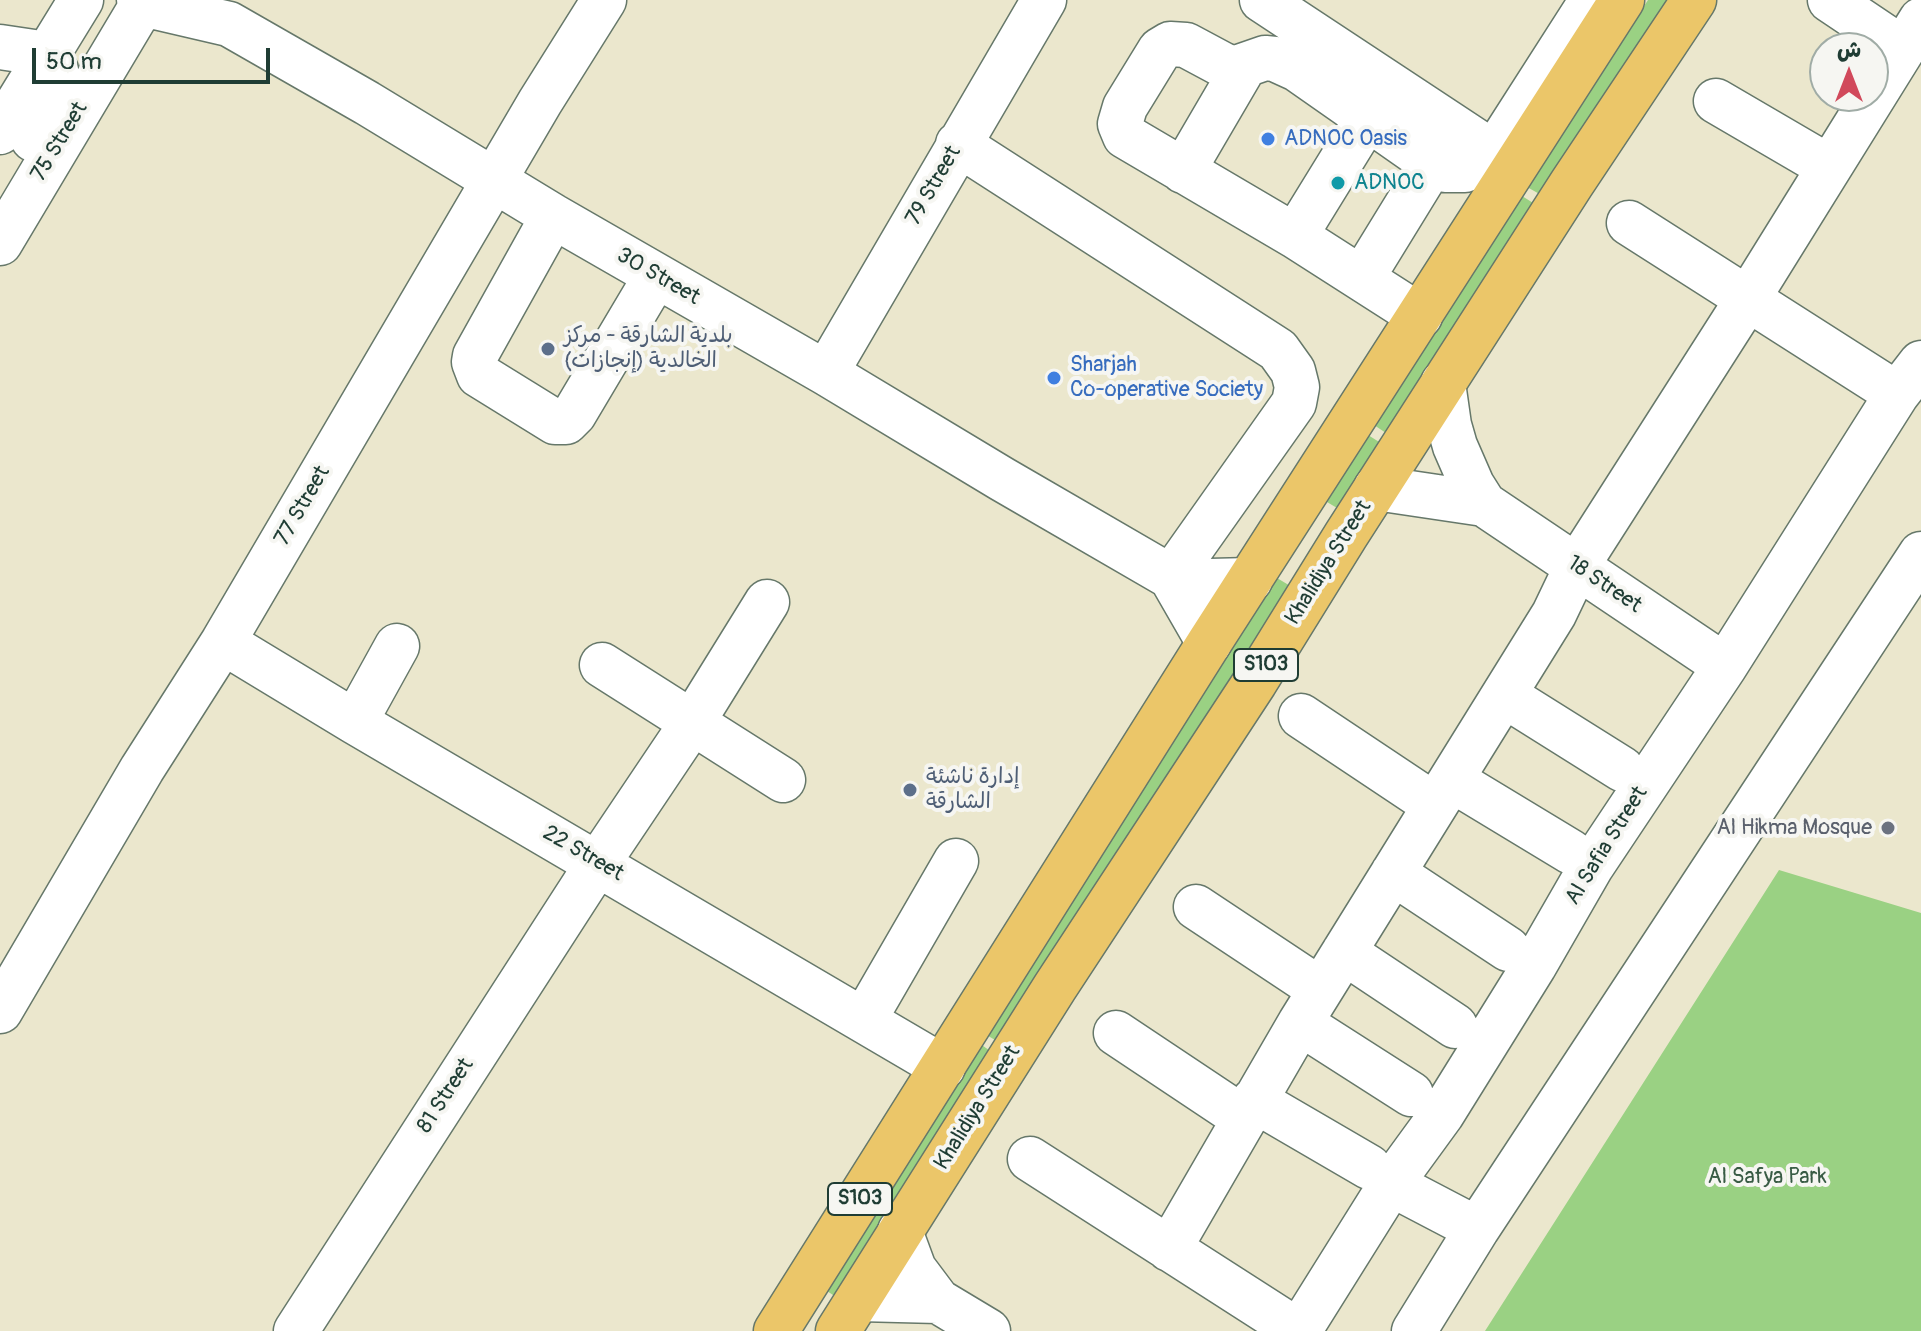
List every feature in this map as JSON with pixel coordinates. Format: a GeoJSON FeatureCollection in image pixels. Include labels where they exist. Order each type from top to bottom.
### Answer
{"type":"FeatureCollection","features":[{"type":"Feature","properties":{"kind":"main road","name":"S103"},"geometry":{"type":"LineString","coordinates":[[776,1331],[1209,643],[1622,0]]}},
{"type":"Feature","properties":{"kind":"main road","name":"Khalidiya Street"},"geometry":{"type":"LineString","coordinates":[[848,1315],[1055,987],[1255,682],[1443,383],[1694,0]]}},
{"type":"Feature","properties":{"kind":"street"},"geometry":{"type":"LineString","coordinates":[[5,107],[47,54],[81,0]]}},
{"type":"Feature","properties":{"kind":"street","name":"77 Street"},"geometry":{"type":"LineString","coordinates":[[0,1011],[142,769],[223,642],[493,180],[604,0]]}},
{"type":"Feature","properties":{"kind":"street","name":"79 Street"},"geometry":{"type":"LineString","coordinates":[[826,373],[1044,0]]}},
{"type":"Feature","properties":{"kind":"street"},"geometry":{"type":"LineString","coordinates":[[1262,0],[1494,153]]}},
{"type":"Feature","properties":{"kind":"street"},"geometry":{"type":"LineString","coordinates":[[1420,316],[1295,236],[1125,136],[1120,124],[1125,107],[1160,50],[1170,44],[1186,45],[1223,67],[1234,68],[1265,58],[1286,62],[1432,164],[1445,170],[1465,170],[1494,153],[1592,0]]}},
{"type":"Feature","properties":{"kind":"street"},"geometry":{"type":"LineString","coordinates":[[1163,1245],[1242,1104],[1438,789],[1504,695],[1554,614],[1577,566],[1829,167],[1910,53],[1830,0]]}},
{"type":"Feature","properties":{"kind":"street","name":"30 Street"},"geometry":{"type":"LineString","coordinates":[[142,1],[203,16],[218,12],[553,216],[1159,570],[1210,581],[1250,580]]}},
{"type":"Feature","properties":{"kind":"street","name":"75 Street"},"geometry":{"type":"LineString","coordinates":[[0,243],[142,1]]}},
{"type":"Feature","properties":{"kind":"street"},"geometry":{"type":"LineString","coordinates":[[0,47],[47,54]]}},
{"type":"Feature","properties":{"kind":"street"},"geometry":{"type":"LineString","coordinates":[[32,190],[25,178],[25,157],[52,107],[58,89],[56,70],[47,54]]}},
{"type":"Feature","properties":{"kind":"street"},"geometry":{"type":"LineString","coordinates":[[1183,171],[1245,65]]}},
{"type":"Feature","properties":{"kind":"street"},"geometry":{"type":"LineString","coordinates":[[1716,101],[1829,167]]}},
{"type":"Feature","properties":{"kind":"street"},"geometry":{"type":"LineString","coordinates":[[1295,236],[1367,119]]}},
{"type":"Feature","properties":{"kind":"street"},"geometry":{"type":"LineString","coordinates":[[958,144],[1278,350],[1276,367],[1257,406],[1159,570]]}},
{"type":"Feature","properties":{"kind":"street"},"geometry":{"type":"LineString","coordinates":[[1362,278],[1432,164]]}},
{"type":"Feature","properties":{"kind":"street"},"geometry":{"type":"LineString","coordinates":[[553,216],[474,362],[479,375],[555,422],[566,422],[574,414],[656,276]]}},
{"type":"Feature","properties":{"kind":"street"},"geometry":{"type":"LineString","coordinates":[[1629,223],[1747,300],[1909,379]]}},
{"type":"Feature","properties":{"kind":"street","name":"Al Safia Street"},"geometry":{"type":"LineString","coordinates":[[1298,1331],[1380,1175],[1442,1114],[1591,867],[1725,666],[1909,379]]}},
{"type":"Feature","properties":{"kind":"street","name":"18 Street"},"geometry":{"type":"LineString","coordinates":[[1443,383],[1455,446],[1484,504],[1725,666]]}},
{"type":"Feature","properties":{"kind":"street","name":"18 Street"},"geometry":{"type":"LineString","coordinates":[[1376,488],[1484,504]]}},
{"type":"Feature","properties":{"kind":"street"},"geometry":{"type":"LineString","coordinates":[[1414,1331],[1477,1229],[1921,554]]}},
{"type":"Feature","properties":{"kind":"street"},"geometry":{"type":"LineString","coordinates":[[1304,1003],[1344,952],[1393,873],[1549,597],[1577,566]]}},
{"type":"Feature","properties":{"kind":"street","name":"30 Street"},"geometry":{"type":"LineString","coordinates":[[1159,570],[1209,643]]}},
{"type":"Feature","properties":{"kind":"street","name":"81 Street"},"geometry":{"type":"LineString","coordinates":[[296,1331],[692,723],[767,602]]}},
{"type":"Feature","properties":{"kind":"street","name":"22 Street"},"geometry":{"type":"LineString","coordinates":[[223,642],[943,1067]]}},
{"type":"Feature","properties":{"kind":"street"},"geometry":{"type":"LineString","coordinates":[[355,722],[397,646]]}},
{"type":"Feature","properties":{"kind":"street"},"geometry":{"type":"LineString","coordinates":[[602,665],[783,780]]}},
{"type":"Feature","properties":{"kind":"street"},"geometry":{"type":"LineString","coordinates":[[1504,695],[1622,769]]}},
{"type":"Feature","properties":{"kind":"street"},"geometry":{"type":"LineString","coordinates":[[1301,716],[1438,789],[1571,852]]}},
{"type":"Feature","properties":{"kind":"street"},"geometry":{"type":"LineString","coordinates":[[864,1020],[956,861]]}},
{"type":"Feature","properties":{"kind":"street"},"geometry":{"type":"LineString","coordinates":[[1393,873],[1508,949]]}},
{"type":"Feature","properties":{"kind":"street"},"geometry":{"type":"LineString","coordinates":[[1196,907],[1411,1094]]}},
{"type":"Feature","properties":{"kind":"street"},"geometry":{"type":"LineString","coordinates":[[1344,952],[1455,1026]]}},
{"type":"Feature","properties":{"kind":"street"},"geometry":{"type":"LineString","coordinates":[[1116,1033],[1477,1229]]}},
{"type":"Feature","properties":{"kind":"street"},"geometry":{"type":"LineString","coordinates":[[1030,1159],[1298,1331]]}},
{"type":"Feature","properties":{"kind":"street"},"geometry":{"type":"LineString","coordinates":[[900,1231],[914,1269],[938,1301],[988,1331]]}},
{"type":"Feature","properties":{"kind":"street"},"geometry":{"type":"LineString","coordinates":[[848,1315],[938,1301]]}},
{"type":"Feature","properties":{"kind":"green space"},"geometry":{"type":"Polygon","coordinates":[[[1648,0],[1670,0],[1543,196],[1527,187],[1648,0]]]}},
{"type":"Feature","properties":{"kind":"green space"},"geometry":{"type":"Polygon","coordinates":[[[1522,196],[1538,206],[1389,435],[1374,425],[1522,196]]]}},
{"type":"Feature","properties":{"kind":"green space"},"geometry":{"type":"Polygon","coordinates":[[[1368,435],[1384,445],[1342,511],[1327,502],[1368,435]]]}},
{"type":"Feature","properties":{"kind":"green space"},"geometry":{"type":"Polygon","coordinates":[[[1277,578],[1292,587],[1000,1043],[985,1034],[1277,578]]]}},
{"type":"Feature","properties":{"kind":"green space","name":"Al Safya Park"},"geometry":{"type":"Polygon","coordinates":[[[1779,870],[1921,913],[1921,1331],[1485,1331],[1779,870]]]}},
{"type":"Feature","properties":{"kind":"green space"},"geometry":{"type":"Polygon","coordinates":[[[979,1043],[993,1053],[839,1299],[824,1289],[979,1043]]]}},
{"type":"Feature","properties":{"kind":"place","name":"ADNOC Oasis"},"geometry":{"type":"Point","coordinates":[1268,139]}},
{"type":"Feature","properties":{"kind":"place","name":"ADNOC"},"geometry":{"type":"Point","coordinates":[1338,183]}},
{"type":"Feature","properties":{"kind":"place","name":"بلدية الشارقة - مركز الخالدية (إنجازات)"},"geometry":{"type":"Point","coordinates":[548,349]}},
{"type":"Feature","properties":{"kind":"place","name":"Sharjah Co-operative Society"},"geometry":{"type":"Point","coordinates":[1054,378]}},
{"type":"Feature","properties":{"kind":"place","name":"إدارة ناشئة الشارقة"},"geometry":{"type":"Point","coordinates":[910,790]}},
{"type":"Feature","properties":{"kind":"place","name":"Al Hikma Mosque"},"geometry":{"type":"Point","coordinates":[1888,828]}}]}
